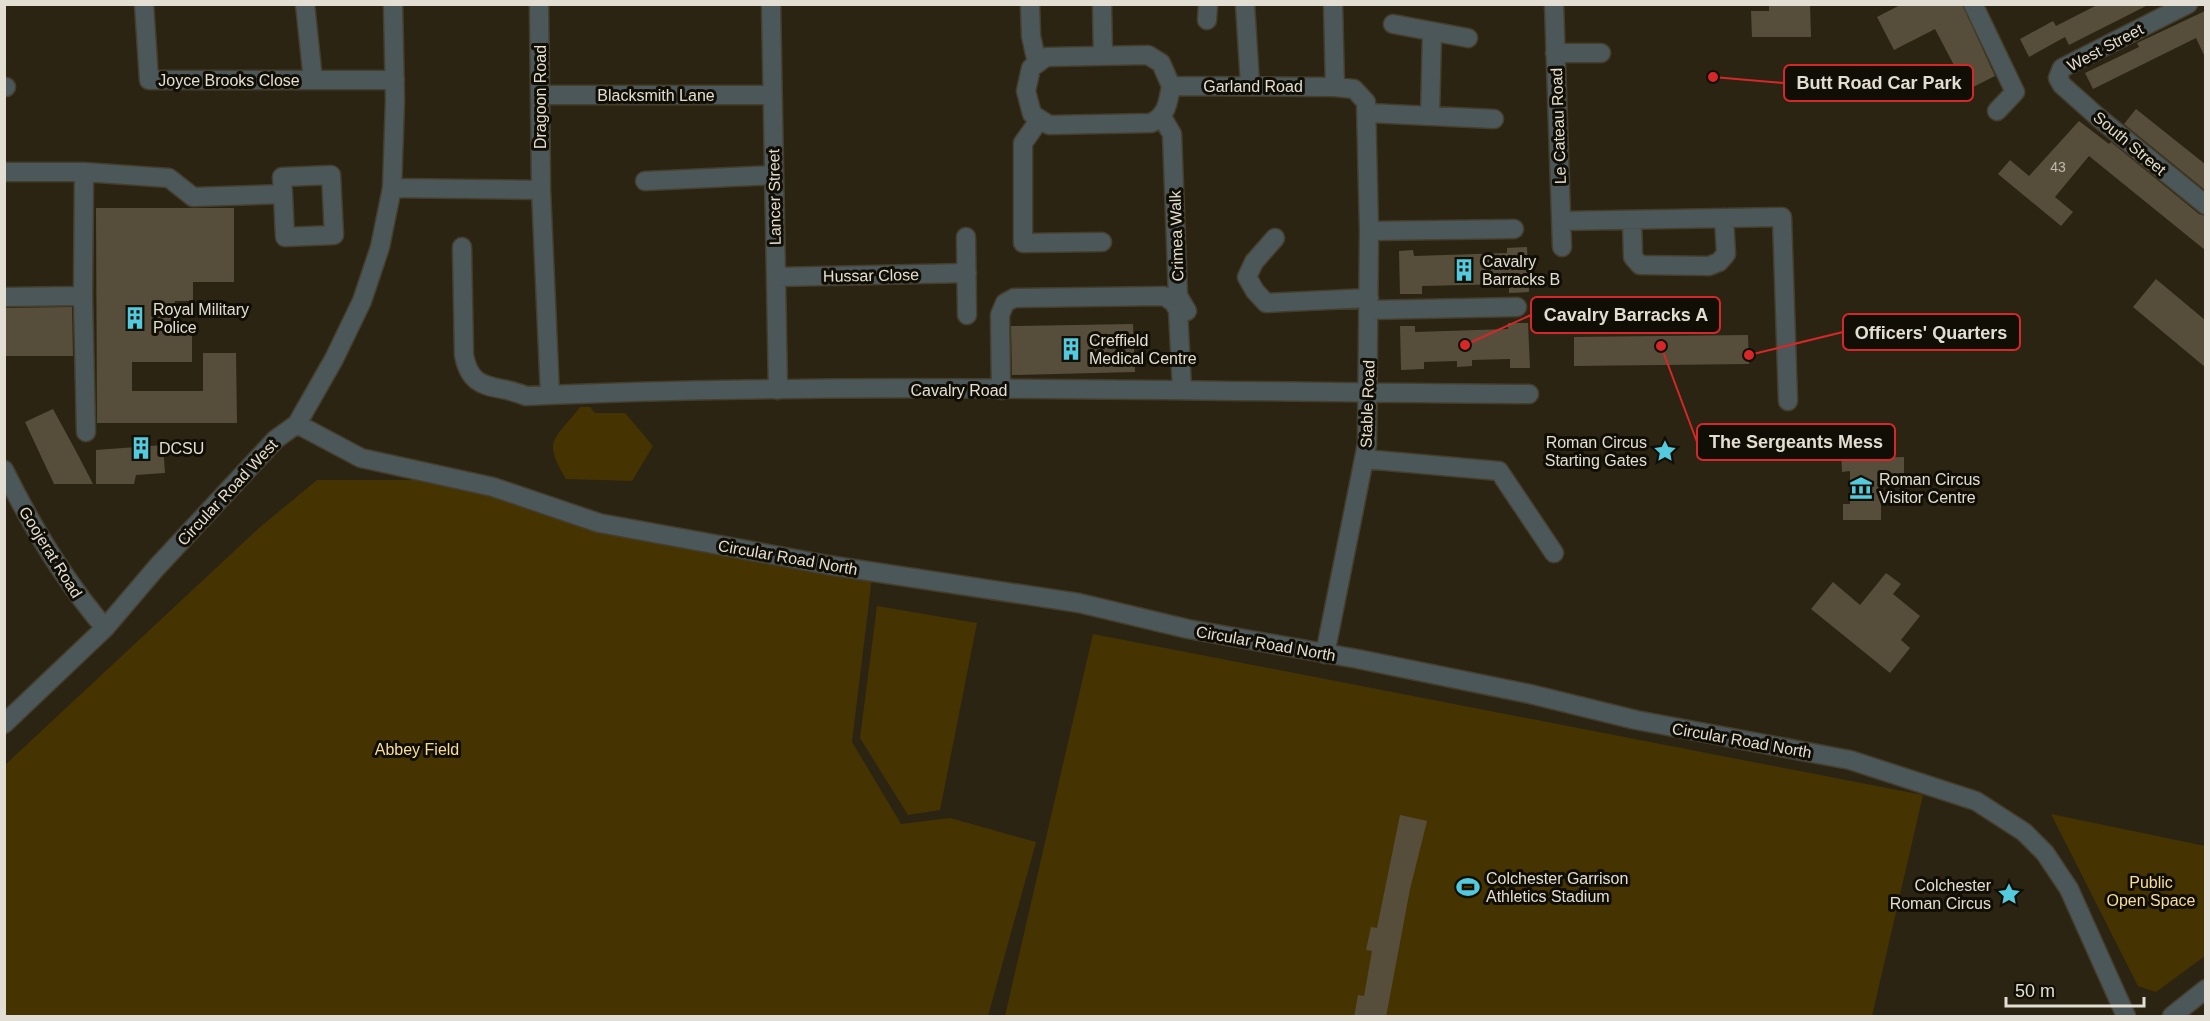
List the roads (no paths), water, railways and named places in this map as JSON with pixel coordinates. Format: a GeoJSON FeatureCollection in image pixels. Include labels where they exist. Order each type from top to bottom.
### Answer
{"type":"FeatureCollection","features":[{"type":"Feature","properties":{"kind":"street","name":"Joyce Brooks Close"},"geometry":{"type":"LineString","coordinates":[[144,4],[148,80],[394,80]]}},
{"type":"Feature","properties":{"kind":"street","name":"Joyce Brooks Close"},"geometry":{"type":"LineString","coordinates":[[305,4],[313,80]]}},
{"type":"Feature","properties":{"kind":"street","name":"Circular Road West"},"geometry":{"type":"LineString","coordinates":[[4,724],[105,628],[157,567],[276,439],[297,424],[334,360],[362,301],[380,247],[392,189],[393,4]]}},
{"type":"Feature","properties":{"kind":"street","name":"Dragoon Road"},"geometry":{"type":"LineString","coordinates":[[539,4],[541,190]]}},
{"type":"Feature","properties":{"kind":"street","name":"Lancer Street"},"geometry":{"type":"LineString","coordinates":[[771,4],[777,390]]}},
{"type":"Feature","properties":{"kind":"street"},"geometry":{"type":"LineString","coordinates":[[1030,4],[1031,36],[1037,63]]}},
{"type":"Feature","properties":{"kind":"street"},"geometry":{"type":"LineString","coordinates":[[1102,4],[1103,56]]}},
{"type":"Feature","properties":{"kind":"street"},"geometry":{"type":"LineString","coordinates":[[1245,4],[1250,84]]}},
{"type":"Feature","properties":{"kind":"street"},"geometry":{"type":"LineString","coordinates":[[1333,4],[1335,87]]}},
{"type":"Feature","properties":{"kind":"street","name":"Le Cateau Road"},"geometry":{"type":"LineString","coordinates":[[1554,4],[1562,247]]}},
{"type":"Feature","properties":{"kind":"street"},"geometry":{"type":"LineString","coordinates":[[1973,4],[2015,92],[1996,111]]}},
{"type":"Feature","properties":{"kind":"street","name":"West Street"},"geometry":{"type":"LineString","coordinates":[[2058,78],[2062,68],[2188,4]]}},
{"type":"Feature","properties":{"kind":"street"},"geometry":{"type":"LineString","coordinates":[[1393,24],[1468,38]]}},
{"type":"Feature","properties":{"kind":"street"},"geometry":{"type":"LineString","coordinates":[[1430,116],[1432,33]]}},
{"type":"Feature","properties":{"kind":"street"},"geometry":{"type":"LineString","coordinates":[[1556,53],[1600,53]]}},
{"type":"Feature","properties":{"kind":"street"},"geometry":{"type":"LineString","coordinates":[[1148,55],[1161,63],[1171,86],[1168,104],[1162,117],[1151,123],[1049,124],[1032,114],[1026,91],[1031,68],[1037,63],[1046,57],[1148,55]]}},
{"type":"Feature","properties":{"kind":"street","name":"South Street"},"geometry":{"type":"LineString","coordinates":[[2058,78],[2099,118],[2205,205]]}},
{"type":"Feature","properties":{"kind":"street","name":"Garland Road"},"geometry":{"type":"LineString","coordinates":[[1171,86],[1250,84],[1354,89],[1366,102],[1369,114]]}},
{"type":"Feature","properties":{"kind":"street","name":"Blacksmith Lane"},"geometry":{"type":"LineString","coordinates":[[540,95],[772,95]]}},
{"type":"Feature","properties":{"kind":"street"},"geometry":{"type":"LineString","coordinates":[[1369,114],[1494,119]]}},
{"type":"Feature","properties":{"kind":"street","name":"Stable Road"},"geometry":{"type":"LineString","coordinates":[[1325,654],[1367,444],[1369,114]]}},
{"type":"Feature","properties":{"kind":"street","name":"Crimea Walk"},"geometry":{"type":"LineString","coordinates":[[1162,117],[1172,134],[1178,296],[1188,313],[1186,390]]}},
{"type":"Feature","properties":{"kind":"street"},"geometry":{"type":"LineString","coordinates":[[1040,119],[1023,143],[1023,243],[1102,242]]}},
{"type":"Feature","properties":{"kind":"street"},"geometry":{"type":"LineString","coordinates":[[4,172],[84,172],[169,178],[193,197],[283,194]]}},
{"type":"Feature","properties":{"kind":"street"},"geometry":{"type":"LineString","coordinates":[[84,172],[83,296],[86,432]]}},
{"type":"Feature","properties":{"kind":"street"},"geometry":{"type":"LineString","coordinates":[[645,181],[774,175]]}},
{"type":"Feature","properties":{"kind":"street"},"geometry":{"type":"LineString","coordinates":[[392,189],[541,190],[550,395]]}},
{"type":"Feature","properties":{"kind":"street"},"geometry":{"type":"LineString","coordinates":[[1561,221],[1782,217],[1788,401]]}},
{"type":"Feature","properties":{"kind":"street"},"geometry":{"type":"LineString","coordinates":[[1632,220],[1632,252],[1635,261],[1645,267],[1709,266],[1719,262],[1726,254],[1724,218]]}},
{"type":"Feature","properties":{"kind":"street"},"geometry":{"type":"LineString","coordinates":[[1370,231],[1514,229]]}},
{"type":"Feature","properties":{"kind":"street"},"geometry":{"type":"LineString","coordinates":[[966,237],[967,315]]}},
{"type":"Feature","properties":{"kind":"street"},"geometry":{"type":"LineString","coordinates":[[1275,238],[1254,262],[1247,277],[1255,291],[1266,303],[1517,307]]}},
{"type":"Feature","properties":{"kind":"street","name":"Cavalry Road"},"geometry":{"type":"LineString","coordinates":[[462,247],[464,354],[467,371],[474,380],[488,387],[512,390],[526,396],[777,390],[1186,390],[1529,394]]}},
{"type":"Feature","properties":{"kind":"street","name":"Hussar Close"},"geometry":{"type":"LineString","coordinates":[[776,277],[967,273]]}},
{"type":"Feature","properties":{"kind":"street"},"geometry":{"type":"LineString","coordinates":[[4,297],[83,296]]}},
{"type":"Feature","properties":{"kind":"street"},"geometry":{"type":"LineString","coordinates":[[1001,390],[1000,315],[1005,303],[1014,298],[1164,296],[1173,302],[1178,310],[1186,390]]}},
{"type":"Feature","properties":{"kind":"street","name":"Circular Road North"},"geometry":{"type":"LineString","coordinates":[[297,424],[361,458],[493,488],[599,523],[828,565],[1079,603],[1188,629],[1530,694],[1636,720],[1850,760],[1976,801],[2024,832],[2045,853],[2069,889],[2126,1017]]}},
{"type":"Feature","properties":{"kind":"street"},"geometry":{"type":"LineString","coordinates":[[1364,459],[1499,471],[1554,553]]}},
{"type":"Feature","properties":{"kind":"street","name":"Goojerat Road"},"geometry":{"type":"LineString","coordinates":[[4,471],[28,519],[70,585],[105,628]]}},
{"type":"Feature","properties":{"kind":"street"},"geometry":{"type":"LineString","coordinates":[[2172,1017],[2205,989]]}},
{"type":"Feature","properties":{"kind":"place","name":"Butt Road Car Park"},"geometry":{"type":"Point","coordinates":[1713,77]}},
{"type":"Feature","properties":{"kind":"place","name":"Cavalry Barracks B"},"geometry":{"type":"Point","coordinates":[1464,270]}},
{"type":"Feature","properties":{"kind":"place","name":"Royal Military Police"},"geometry":{"type":"Point","coordinates":[135,318]}},
{"type":"Feature","properties":{"kind":"place","name":"Cavalry Barracks A"},"geometry":{"type":"Point","coordinates":[1465,345]}},
{"type":"Feature","properties":{"kind":"place","name":"The Sergeants Mess"},"geometry":{"type":"Point","coordinates":[1661,346]}},
{"type":"Feature","properties":{"kind":"place","name":"Creffield Medical Centre"},"geometry":{"type":"Point","coordinates":[1071,349]}},
{"type":"Feature","properties":{"kind":"place","name":"Officers' Quarters"},"geometry":{"type":"Point","coordinates":[1749,355]}},
{"type":"Feature","properties":{"kind":"place","name":"DCSU"},"geometry":{"type":"Point","coordinates":[141,448]}},
{"type":"Feature","properties":{"kind":"place","name":"Roman Circus Starting Gates"},"geometry":{"type":"Point","coordinates":[1665,451]}},
{"type":"Feature","properties":{"kind":"place","name":"Roman Circus Visitor Centre"},"geometry":{"type":"Point","coordinates":[1861,488]}},
{"type":"Feature","properties":{"kind":"place","name":"Colchester Garrison Athletics Stadium"},"geometry":{"type":"Point","coordinates":[1468,887]}},
{"type":"Feature","properties":{"kind":"place","name":"Colchester Roman Circus"},"geometry":{"type":"Point","coordinates":[2009,894]}},
{"type":"Feature","properties":{"kind":"park label","name":"Abbey Field"},"geometry":{"type":"Point","coordinates":[417,749]}},
{"type":"Feature","properties":{"kind":"park label","name":"Public Open Space"},"geometry":{"type":"Point","coordinates":[2151,891]}}]}
